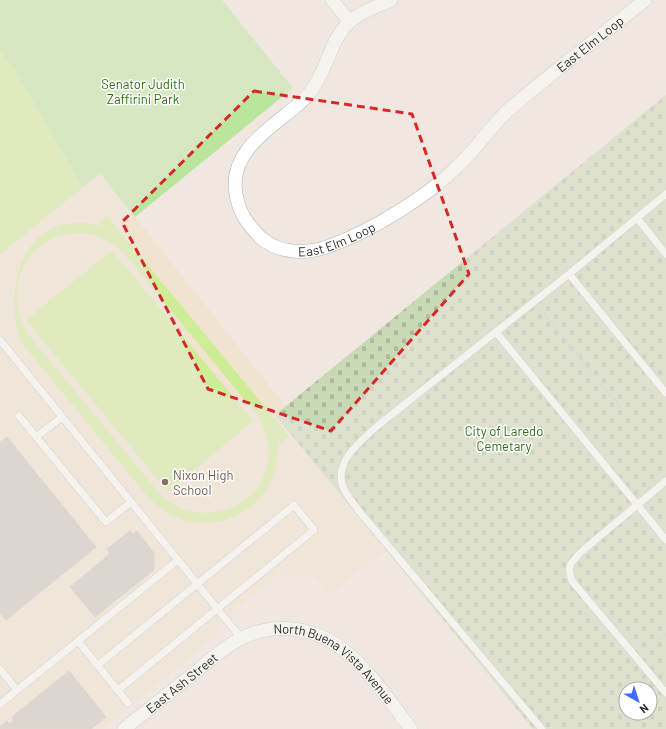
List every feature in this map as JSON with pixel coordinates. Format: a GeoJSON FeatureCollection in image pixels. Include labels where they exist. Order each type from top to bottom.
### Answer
{"type":"FeatureCollection","features":[{"type":"Feature","properties":{"kind":"street"},"geometry":{"type":"LineString","coordinates":[[332,0],[350,22]]}},
{"type":"Feature","properties":{"kind":"street","name":"East Elm Loop"},"geometry":{"type":"LineString","coordinates":[[391,0],[368,10],[350,22],[337,39],[319,79],[311,92],[251,144],[241,159],[236,174],[235,189],[238,203],[243,217],[253,230],[266,242],[282,249],[298,252],[333,245],[366,230],[410,204],[459,165],[511,108],[645,0]]}},
{"type":"Feature","properties":{"kind":"street","name":"North Buena Vista Avenue"},"geometry":{"type":"LineString","coordinates":[[242,638],[264,630],[293,628],[312,632],[337,645],[375,682],[411,729]]}},
{"type":"Feature","properties":{"kind":"street","name":"East Ash Street"},"geometry":{"type":"LineString","coordinates":[[124,729],[217,655],[242,638]]}},
{"type":"Feature","properties":{"kind":"lane"},"geometry":{"type":"LineString","coordinates":[[542,729],[359,511],[342,484],[341,470],[351,451],[376,428],[569,274],[666,194]]}},
{"type":"Feature","properties":{"kind":"lane"},"geometry":{"type":"LineString","coordinates":[[637,218],[666,254]]}},
{"type":"Feature","properties":{"kind":"lane"},"geometry":{"type":"LineString","coordinates":[[569,274],[666,393]]}},
{"type":"Feature","properties":{"kind":"lane"},"geometry":{"type":"LineString","coordinates":[[496,332],[666,540]]}},
{"type":"Feature","properties":{"kind":"lane"},"geometry":{"type":"LineString","coordinates":[[0,340],[242,638]]}},
{"type":"Feature","properties":{"kind":"lane"},"geometry":{"type":"LineString","coordinates":[[19,416],[106,522],[131,502]]}},
{"type":"Feature","properties":{"kind":"lane"},"geometry":{"type":"LineString","coordinates":[[36,437],[62,417]]}},
{"type":"Feature","properties":{"kind":"lane"},"geometry":{"type":"LineString","coordinates":[[666,481],[582,551],[571,562],[569,572],[572,581],[666,694]]}},
{"type":"Feature","properties":{"kind":"lane"},"geometry":{"type":"LineString","coordinates":[[98,666],[294,505],[314,530],[118,690]]}},
{"type":"Feature","properties":{"kind":"lane"},"geometry":{"type":"LineString","coordinates":[[0,704],[178,560]]}},
{"type":"Feature","properties":{"kind":"lane"},"geometry":{"type":"LineString","coordinates":[[78,641],[128,703]]}},
{"type":"Feature","properties":{"kind":"lane"},"geometry":{"type":"LineString","coordinates":[[0,669],[18,690]]}},
{"type":"Feature","properties":{"kind":"path"},"geometry":{"type":"LineString","coordinates":[[538,307],[622,410]]}},
{"type":"Feature","properties":{"kind":"path"},"geometry":{"type":"LineString","coordinates":[[640,655],[666,634]]}},
{"type":"Feature","properties":{"kind":"highlighted area"},"geometry":{"type":"Polygon","coordinates":[[[254,91],[412,114],[469,274],[331,431],[208,389],[122,222],[254,91]]]}},
{"type":"Feature","properties":{"kind":"shaded area","name":"Nixon High School"},"geometry":{"type":"Polygon","coordinates":[[[100,173],[286,406],[275,415],[385,550],[329,595],[314,577],[280,574],[217,624],[222,631],[103,729],[0,729],[0,254],[100,173]]]}},
{"type":"Feature","properties":{"kind":"green space","name":"Senator Judith Zaffirini Park"},"geometry":{"type":"Polygon","coordinates":[[[0,0],[222,0],[293,88],[135,217],[100,173],[0,254],[0,0]]]}},
{"type":"Feature","properties":{"kind":"green space"},"geometry":{"type":"Polygon","coordinates":[[[0,50],[14,68],[83,187],[0,254],[0,50]]]}},
{"type":"Feature","properties":{"kind":"green space","name":"City of Laredo Cemetary"},"geometry":{"type":"Polygon","coordinates":[[[666,95],[666,729],[533,729],[275,415],[666,95]]]}},
{"type":"Feature","properties":{"kind":"green space"},"geometry":{"type":"Polygon","coordinates":[[[107,216],[289,436],[281,443],[278,440],[276,467],[267,489],[252,506],[233,517],[211,523],[189,521],[167,512],[146,495],[21,342],[15,319],[15,295],[18,273],[26,254],[39,238],[55,227],[76,223],[101,226],[99,222],[107,216]],[[81,233],[62,235],[46,242],[33,253],[23,267],[18,282],[17,299],[20,317],[28,334],[162,496],[180,507],[199,512],[218,512],[235,506],[250,495],[261,481],[268,462],[268,441],[258,416],[125,255],[116,246],[100,237],[81,233]]]}},
{"type":"Feature","properties":{"kind":"green space"},"geometry":{"type":"Polygon","coordinates":[[[112,250],[253,421],[168,492],[26,320],[112,250]]]}},
{"type":"Feature","properties":{"kind":"building"},"geometry":{"type":"Polygon","coordinates":[[[7,437],[96,547],[6,620],[0,613],[0,442],[7,437]]]}},
{"type":"Feature","properties":{"kind":"building"},"geometry":{"type":"Polygon","coordinates":[[[130,531],[133,534],[137,531],[154,553],[154,570],[95,617],[70,587],[110,554],[107,549],[130,531]]]}},
{"type":"Feature","properties":{"kind":"building"},"geometry":{"type":"Polygon","coordinates":[[[69,671],[106,717],[91,729],[0,729],[0,727],[7,721],[9,724],[14,720],[12,717],[69,671]]]}},
{"type":"Feature","properties":{"kind":"place","name":"Nixon High School"},"geometry":{"type":"Point","coordinates":[165,482]}}]}
